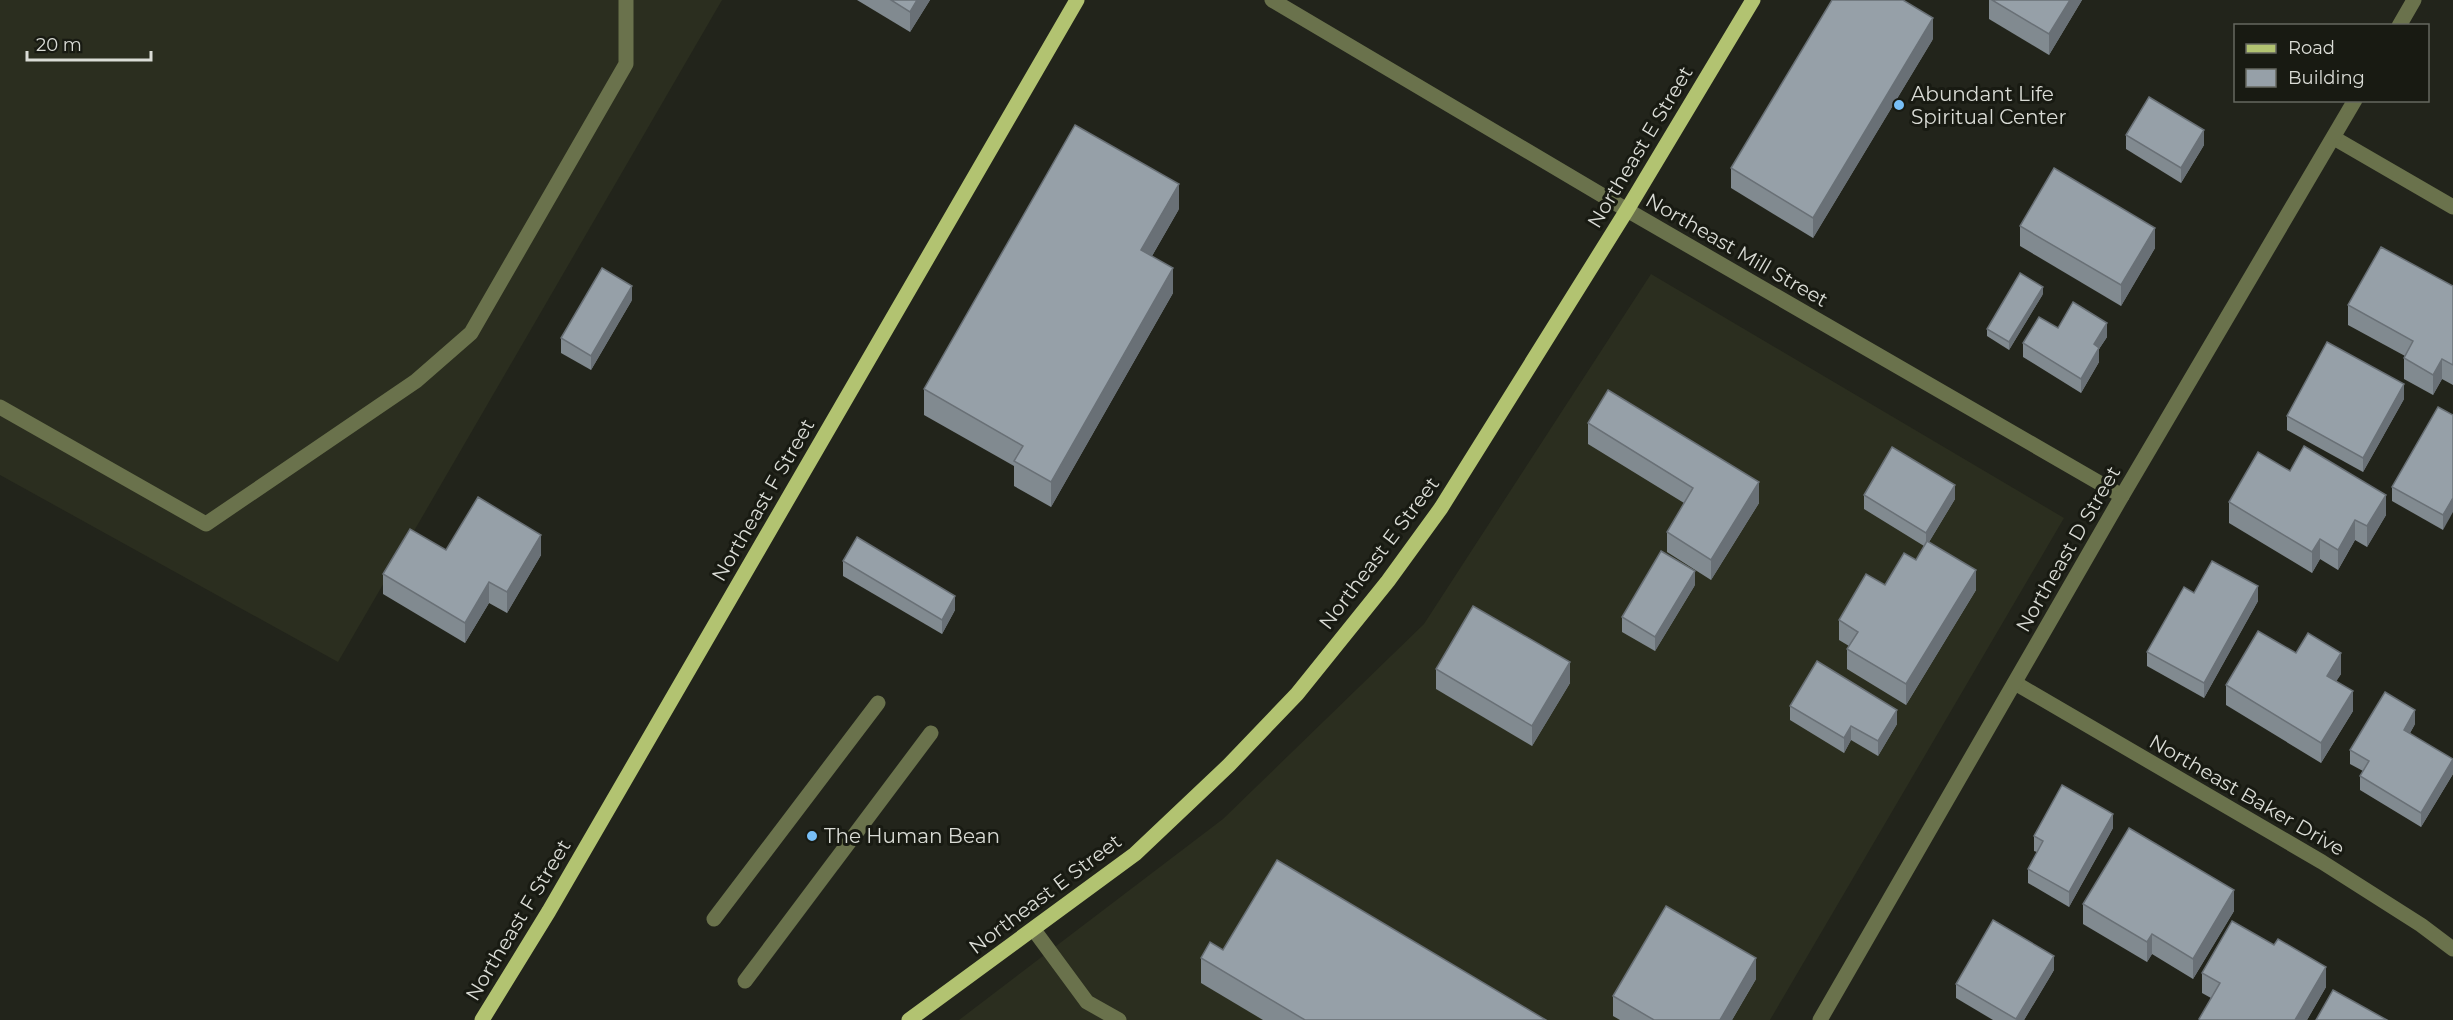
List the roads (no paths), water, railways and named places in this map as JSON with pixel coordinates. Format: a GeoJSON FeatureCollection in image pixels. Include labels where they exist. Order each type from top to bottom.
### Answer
{"type":"FeatureCollection","features":[{"type":"Feature","properties":{"kind":"main road","name":"Northeast F Street"},"geometry":{"type":"LineString","coordinates":[[483,1020],[549,911],[1077,0]]}},
{"type":"Feature","properties":{"kind":"main road","name":"Northeast E Street"},"geometry":{"type":"LineString","coordinates":[[909,1020],[1135,854],[1229,765],[1297,694],[1388,581],[1441,508],[1627,210],[1753,0]]}},
{"type":"Feature","properties":{"kind":"street"},"geometry":{"type":"LineString","coordinates":[[0,406],[206,524],[416,381],[471,333],[626,64],[626,0]]}},
{"type":"Feature","properties":{"kind":"street","name":"Northeast Mill Street"},"geometry":{"type":"LineString","coordinates":[[1272,0],[1627,210],[2122,496]]}},
{"type":"Feature","properties":{"kind":"street"},"geometry":{"type":"LineString","coordinates":[[2400,24],[2414,0]]}},
{"type":"Feature","properties":{"kind":"street","name":"Northeast D Street"},"geometry":{"type":"LineString","coordinates":[[1820,1020],[2122,496],[2354,102]]}},
{"type":"Feature","properties":{"kind":"street"},"geometry":{"type":"LineString","coordinates":[[2334,138],[2453,207]]}},
{"type":"Feature","properties":{"kind":"street","name":"Northeast Baker Drive"},"geometry":{"type":"LineString","coordinates":[[2015,683],[2322,862],[2453,949]]}},
{"type":"Feature","properties":{"kind":"street"},"geometry":{"type":"LineString","coordinates":[[714,919],[878,703]]}},
{"type":"Feature","properties":{"kind":"street"},"geometry":{"type":"LineString","coordinates":[[745,981],[931,734]]}},
{"type":"Feature","properties":{"kind":"street"},"geometry":{"type":"LineString","coordinates":[[1034,930],[1087,1002],[1119,1020]]}},
{"type":"Feature","properties":{"kind":"place","name":"Abundant Life Spiritual Center"},"geometry":{"type":"Point","coordinates":[1899,105]}},
{"type":"Feature","properties":{"kind":"place","name":"The Human Bean"},"geometry":{"type":"Point","coordinates":[812,836]}}]}
